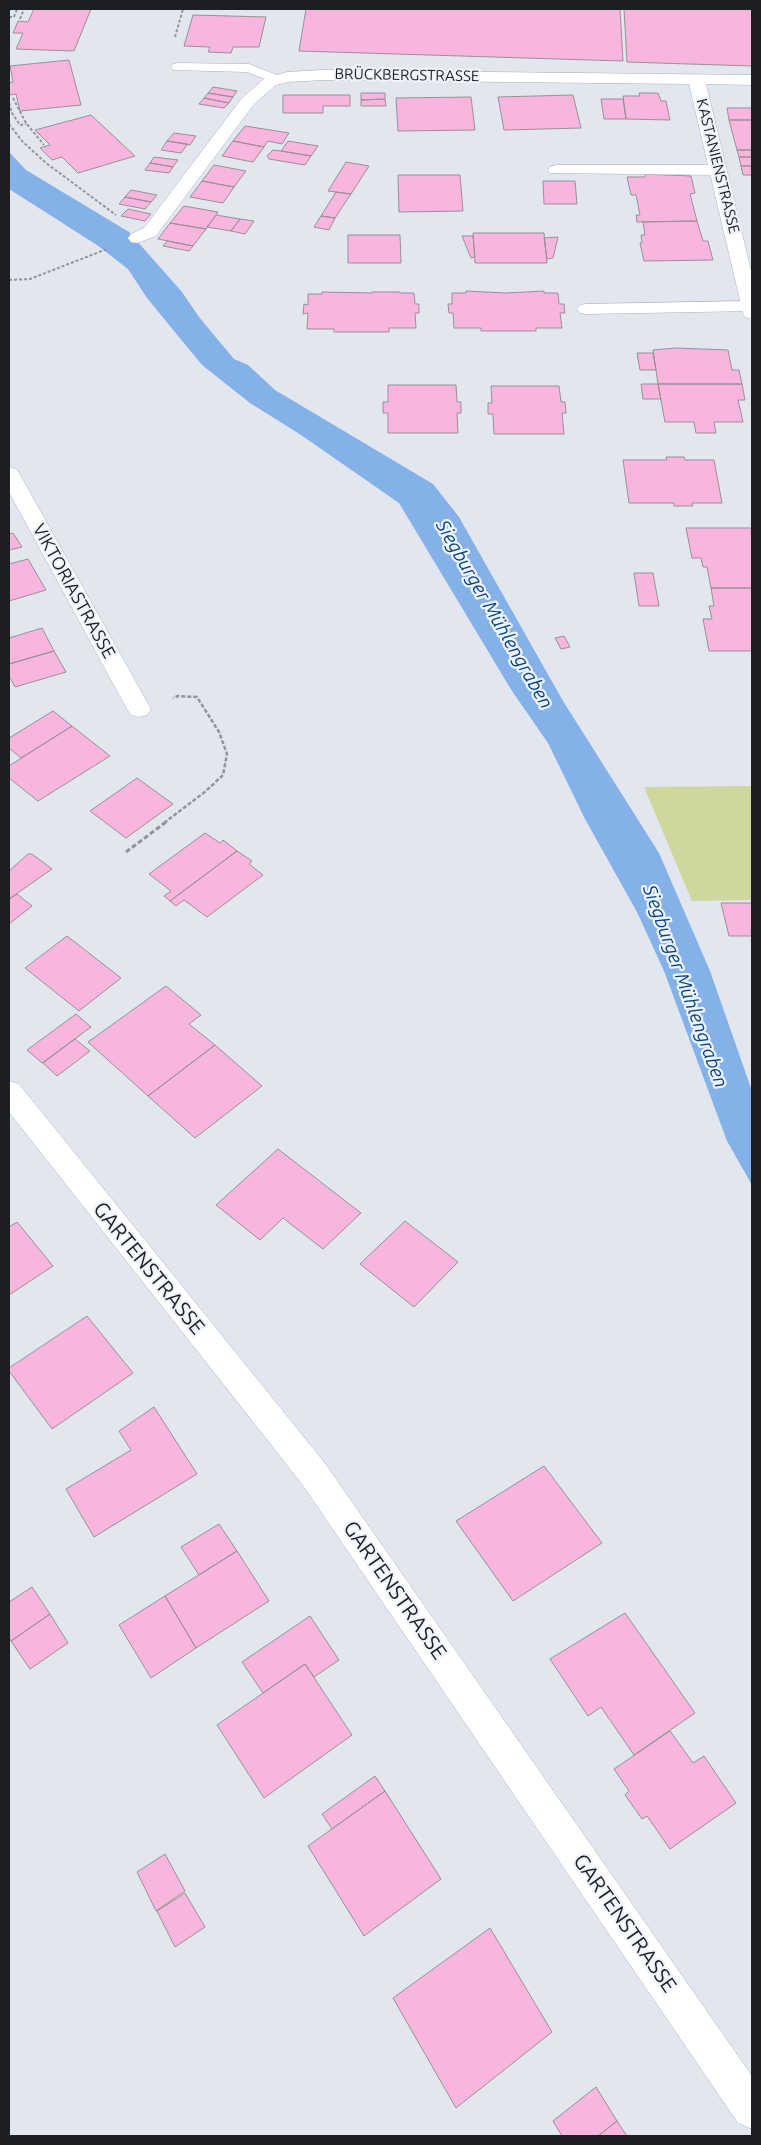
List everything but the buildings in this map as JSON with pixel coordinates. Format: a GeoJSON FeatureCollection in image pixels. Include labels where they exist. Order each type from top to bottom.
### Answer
{"type":"FeatureCollection","features":[{"type":"Feature","properties":{"kind":"street","name":"BRÜCKBERGSTRASSE"},"geometry":{"type":"LineString","coordinates":[[136,238],[150,232],[248,101],[270,82],[287,76],[696,78],[752,80]]}},
{"type":"Feature","properties":{"kind":"street","name":"KASTANIENSTRASSE"},"geometry":{"type":"LineString","coordinates":[[696,78],[751,309]]}},
{"type":"Feature","properties":{"kind":"street","name":"VIKTORIASTRASSE"},"geometry":{"type":"LineString","coordinates":[[9,473],[139,709]]}},
{"type":"Feature","properties":{"kind":"street","name":"GARTENSTRASSE"},"geometry":{"type":"LineString","coordinates":[[9,1092],[313,1472],[752,2109]]}},
{"type":"Feature","properties":{"kind":"lane"},"geometry":{"type":"LineString","coordinates":[[178,67],[249,68],[277,80]]}},
{"type":"Feature","properties":{"kind":"lane"},"geometry":{"type":"LineString","coordinates":[[556,170],[718,170]]}},
{"type":"Feature","properties":{"kind":"lane"},"geometry":{"type":"LineString","coordinates":[[586,308],[751,309]]}},
{"type":"Feature","properties":{"kind":"path"},"geometry":{"type":"LineString","coordinates":[[9,17],[14,17],[17,9]]}},
{"type":"Feature","properties":{"kind":"path"},"geometry":{"type":"LineString","coordinates":[[20,19],[24,9]]}},
{"type":"Feature","properties":{"kind":"path"},"geometry":{"type":"LineString","coordinates":[[13,98],[18,112],[44,145]]}},
{"type":"Feature","properties":{"kind":"path"},"geometry":{"type":"LineString","coordinates":[[9,103],[12,113],[20,125],[26,124]]}},
{"type":"Feature","properties":{"kind":"path"},"geometry":{"type":"LineString","coordinates":[[9,124],[18,137],[50,166],[72,183],[106,204]]}},
{"type":"Feature","properties":{"kind":"path"},"geometry":{"type":"LineString","coordinates":[[9,280],[30,279],[99,252]]}},
{"type":"Feature","properties":{"kind":"path"},"geometry":{"type":"LineString","coordinates":[[126,852],[206,791],[223,775],[227,754],[219,732],[197,697],[178,696],[139,709]]}},
{"type":"Feature","properties":{"kind":"green space"},"geometry":{"type":"Polygon","coordinates":[[[752,786],[752,900],[692,901],[644,787],[752,786]]]}},
{"type":"Feature","properties":{"kind":"water","name":"Siegburger Mühlengraben"},"geometry":{"type":"Polygon","coordinates":[[[9,152],[26,170],[129,232],[182,292],[199,317],[234,359],[248,365],[275,390],[433,484],[459,517],[563,701],[659,853],[710,971],[752,1091],[752,1185],[727,1141],[664,971],[637,912],[585,819],[548,743],[512,691],[399,503],[301,435],[250,403],[202,365],[147,298],[128,269],[97,245],[9,189],[9,152]]]}}]}
